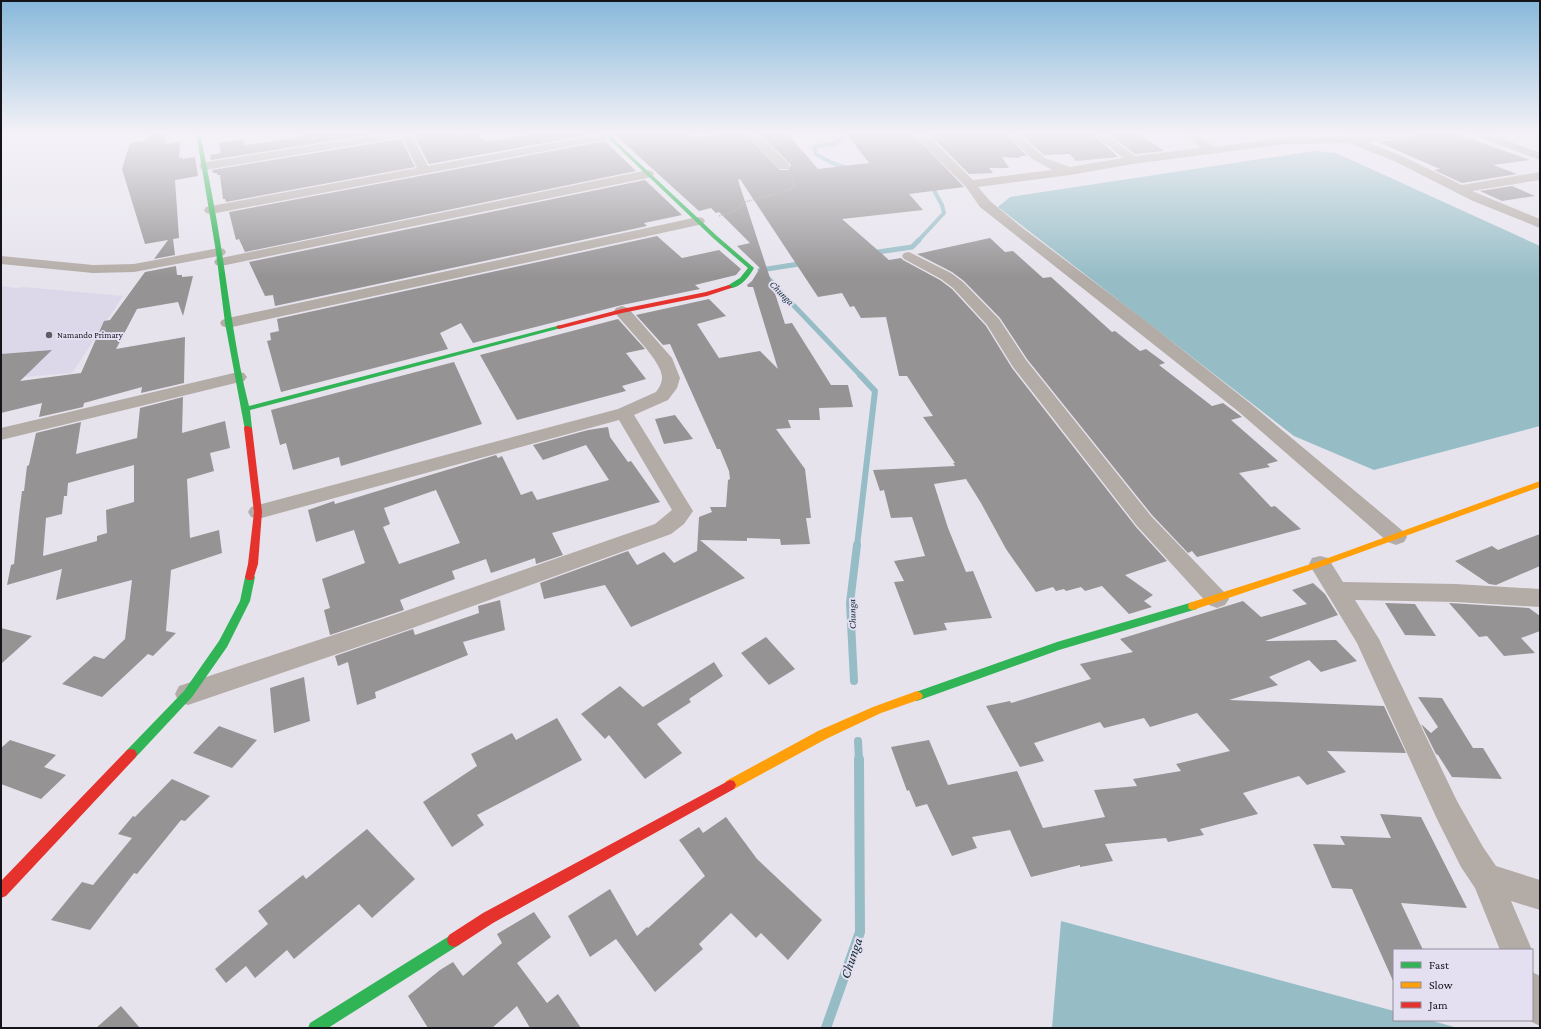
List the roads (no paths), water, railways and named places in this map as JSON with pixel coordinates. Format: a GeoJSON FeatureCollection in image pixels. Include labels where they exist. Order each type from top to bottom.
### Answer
{"type":"FeatureCollection","features":[{"type":"Feature","properties":{"kind":"street"},"geometry":{"type":"LineString","coordinates":[[1,891],[188,694],[224,644],[245,602],[253,564],[258,512],[246,408],[238,377],[228,323],[220,257],[207,181]]}},
{"type":"Feature","properties":{"kind":"street"},"geometry":{"type":"LineString","coordinates":[[211,210],[369,181]]}},
{"type":"Feature","properties":{"kind":"street"},"geometry":{"type":"LineString","coordinates":[[1,260],[93,269],[134,268],[220,257],[612,181]]}},
{"type":"Feature","properties":{"kind":"street"},"geometry":{"type":"LineString","coordinates":[[246,408],[622,311],[707,294],[735,286],[746,277],[751,268],[655,181]]}},
{"type":"Feature","properties":{"kind":"street"},"geometry":{"type":"LineString","coordinates":[[967,181],[985,204],[1136,321],[1238,403],[1396,537]]}},
{"type":"Feature","properties":{"kind":"street"},"geometry":{"type":"LineString","coordinates":[[970,184],[993,181]]}},
{"type":"Feature","properties":{"kind":"street"},"geometry":{"type":"LineString","coordinates":[[1443,181],[1540,224]]}},
{"type":"Feature","properties":{"kind":"street"},"geometry":{"type":"LineString","coordinates":[[1460,189],[1509,181]]}},
{"type":"Feature","properties":{"kind":"street"},"geometry":{"type":"LineString","coordinates":[[228,323],[698,221]]}},
{"type":"Feature","properties":{"kind":"street"},"geometry":{"type":"LineString","coordinates":[[909,256],[946,276],[958,285],[993,322],[1019,363],[1139,514],[1217,598]]}},
{"type":"Feature","properties":{"kind":"street"},"geometry":{"type":"LineString","coordinates":[[258,512],[624,413],[662,396],[668,388],[671,378],[666,362],[622,311]]}},
{"type":"Feature","properties":{"kind":"street"},"geometry":{"type":"LineString","coordinates":[[1,434],[238,377]]}},
{"type":"Feature","properties":{"kind":"street"},"geometry":{"type":"LineString","coordinates":[[188,694],[399,623],[663,529],[677,519],[683,511],[624,413]]}},
{"type":"Feature","properties":{"kind":"street"},"geometry":{"type":"LineString","coordinates":[[315,1028],[488,918],[822,735],[877,710],[1056,646],[1217,598],[1320,564],[1540,484]]}},
{"type":"Feature","properties":{"kind":"street"},"geometry":{"type":"LineString","coordinates":[[1320,564],[1367,639],[1447,810],[1472,857],[1486,878],[1516,949]]}},
{"type":"Feature","properties":{"kind":"street"},"geometry":{"type":"LineString","coordinates":[[1338,591],[1456,593],[1540,598]]}},
{"type":"Feature","properties":{"kind":"street"},"geometry":{"type":"LineString","coordinates":[[1486,878],[1540,895]]}},
{"type":"Feature","properties":{"kind":"street"},"geometry":{"type":"LineString","coordinates":[[1533,992],[1540,1009]]}},
{"type":"Feature","properties":{"kind":"water"},"geometry":{"type":"Polygon","coordinates":[[[1116,181],[1397,181],[1540,246],[1540,426],[1374,470],[1294,436],[998,207],[1010,197],[1116,181]]]}},
{"type":"Feature","properties":{"kind":"water"},"geometry":{"type":"Polygon","coordinates":[[[1061,921],[1393,1011],[1393,1021],[1433,1021],[1458,1028],[1052,1028],[1061,921]]]}},
{"type":"Feature","properties":{"kind":"waterway","name":"Chunga"},"geometry":{"type":"LineString","coordinates":[[918,241],[944,213],[942,205],[930,183]]}},
{"type":"Feature","properties":{"kind":"waterway","name":"Chunga"},"geometry":{"type":"LineString","coordinates":[[871,253],[912,247],[918,241]]}},
{"type":"Feature","properties":{"kind":"waterway","name":"Chunga"},"geometry":{"type":"LineString","coordinates":[[805,263],[760,270],[861,376]]}},
{"type":"Feature","properties":{"kind":"waterway","name":"Chunga"},"geometry":{"type":"LineString","coordinates":[[857,546],[875,391],[860,375]]}},
{"type":"Feature","properties":{"kind":"waterway","name":"Chunga"},"geometry":{"type":"LineString","coordinates":[[854,681],[850,603],[857,545]]}},
{"type":"Feature","properties":{"kind":"waterway","name":"Chunga"},"geometry":{"type":"LineString","coordinates":[[858,741],[859,760]]}},
{"type":"Feature","properties":{"kind":"waterway","name":"Chunga"},"geometry":{"type":"LineString","coordinates":[[826,1028],[860,932],[859,759]]}},
{"type":"Feature","properties":{"kind":"place","name":"Namando Primary"},"geometry":{"type":"Point","coordinates":[49,335]}}]}
